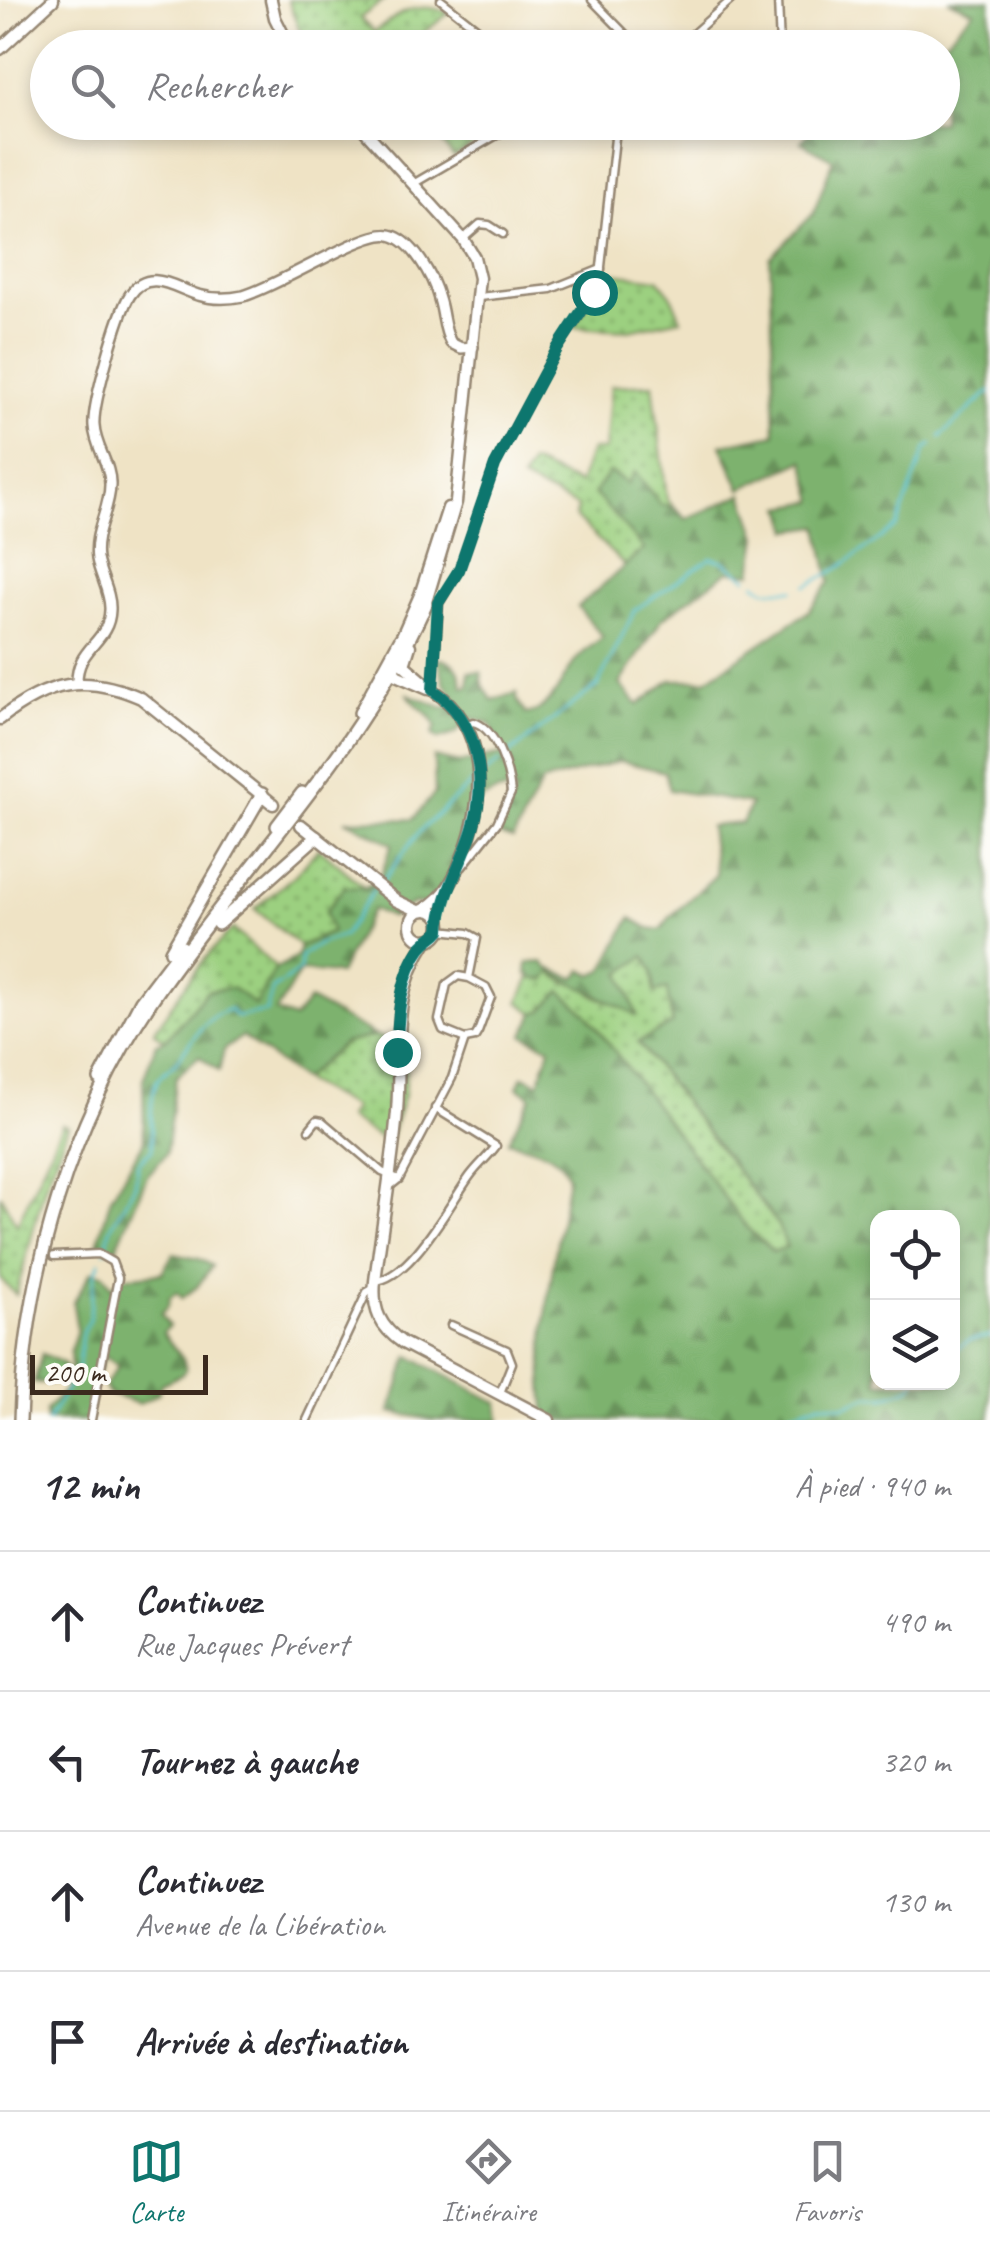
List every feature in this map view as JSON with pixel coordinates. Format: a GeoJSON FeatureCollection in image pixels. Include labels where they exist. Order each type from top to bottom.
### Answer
{"type":"FeatureCollection","features":[{"type":"Feature","properties":{"kind":"highway"},"geometry":{"type":"LineString","coordinates":[[147,1000],[343,752],[393,671],[426,604]]}},
{"type":"Feature","properties":{"kind":"highway"},"geometry":{"type":"LineString","coordinates":[[147,1000],[337,748],[401,638]]}},
{"type":"Feature","properties":{"kind":"highway"},"geometry":{"type":"LineString","coordinates":[[16,1420],[23,1317],[47,1214],[85,1110],[262,794]]}},
{"type":"Feature","properties":{"kind":"highway"},"geometry":{"type":"LineString","coordinates":[[147,1000],[229,911],[316,837]]}},
{"type":"Feature","properties":{"kind":"main road"},"geometry":{"type":"LineString","coordinates":[[0,49],[53,0]]}},
{"type":"Feature","properties":{"kind":"main road"},"geometry":{"type":"LineString","coordinates":[[271,0],[281,30]]}},
{"type":"Feature","properties":{"kind":"main road"},"geometry":{"type":"LineString","coordinates":[[373,140],[463,239],[478,267],[479,297],[456,502],[404,664],[452,705],[466,725],[478,762],[480,789],[474,828],[458,872],[437,902],[422,910],[413,930],[414,960]]}},
{"type":"Feature","properties":{"kind":"main road"},"geometry":{"type":"LineString","coordinates":[[433,690],[408,682],[393,671],[401,638],[448,511],[461,449]]}},
{"type":"Feature","properties":{"kind":"main road"},"geometry":{"type":"LineString","coordinates":[[0,719],[29,696],[45,689],[77,683],[117,687],[141,698],[274,804]]}},
{"type":"Feature","properties":{"kind":"main road"},"geometry":{"type":"LineString","coordinates":[[301,825],[397,901],[432,910],[440,924]]}},
{"type":"Feature","properties":{"kind":"main road"},"geometry":{"type":"LineString","coordinates":[[451,884],[440,924],[414,960],[400,1006],[392,1180],[374,1284],[377,1314],[390,1334],[549,1420]]}},
{"type":"Feature","properties":{"kind":"main road"},"geometry":{"type":"LineString","coordinates":[[397,901],[413,930],[427,940]]}},
{"type":"Feature","properties":{"kind":"street"},"geometry":{"type":"LineString","coordinates":[[441,0],[479,30]]}},
{"type":"Feature","properties":{"kind":"street"},"geometry":{"type":"LineString","coordinates":[[592,0],[621,30]]}},
{"type":"Feature","properties":{"kind":"street"},"geometry":{"type":"LineString","coordinates":[[697,30],[731,0]]}},
{"type":"Feature","properties":{"kind":"street"},"geometry":{"type":"LineString","coordinates":[[778,0],[779,30]]}},
{"type":"Feature","properties":{"kind":"street"},"geometry":{"type":"LineString","coordinates":[[413,184],[488,140]]}},
{"type":"Feature","properties":{"kind":"street"},"geometry":{"type":"LineString","coordinates":[[433,690],[438,603],[459,570],[495,465],[557,349],[594,292],[602,269],[615,140]]}},
{"type":"Feature","properties":{"kind":"street"},"geometry":{"type":"LineString","coordinates":[[463,239],[480,224],[503,234]]}},
{"type":"Feature","properties":{"kind":"street"},"geometry":{"type":"LineString","coordinates":[[77,683],[81,656],[105,630],[110,610],[97,560],[97,538],[110,476],[96,439],[93,414],[124,306],[137,287],[158,280],[199,295],[236,298],[256,293],[366,239],[386,234],[404,242],[422,264],[436,290],[450,343],[461,348],[474,347]]}},
{"type":"Feature","properties":{"kind":"street"},"geometry":{"type":"LineString","coordinates":[[479,297],[551,289],[602,269]]}},
{"type":"Feature","properties":{"kind":"street"},"geometry":{"type":"LineString","coordinates":[[458,872],[497,823],[511,793],[488,730],[473,722],[466,725]]}},
{"type":"Feature","properties":{"kind":"street"},"geometry":{"type":"LineString","coordinates":[[440,924],[477,938],[469,978]]}},
{"type":"Feature","properties":{"kind":"street"},"geometry":{"type":"LineString","coordinates":[[458,976],[469,978],[486,987],[491,998],[478,1032],[465,1039],[444,1030],[439,1020],[447,984],[458,976]]}},
{"type":"Feature","properties":{"kind":"street"},"geometry":{"type":"LineString","coordinates":[[308,1130],[317,1120],[322,1121],[392,1180],[452,1078],[465,1039]]}},
{"type":"Feature","properties":{"kind":"street"},"geometry":{"type":"LineString","coordinates":[[307,1420],[367,1292],[406,1265],[496,1146],[435,1108]]}},
{"type":"Feature","properties":{"kind":"street"},"geometry":{"type":"LineString","coordinates":[[54,1256],[98,1254],[112,1262],[118,1278],[91,1420]]}},
{"type":"Feature","properties":{"kind":"street"},"geometry":{"type":"LineString","coordinates":[[452,1325],[506,1350],[512,1364],[500,1394]]}},
{"type":"Feature","properties":{"kind":"green space"},"geometry":{"type":"Polygon","coordinates":[[[288,0],[384,0],[360,18],[372,30],[299,30],[288,0]]]}},
{"type":"Feature","properties":{"kind":"green space"},"geometry":{"type":"Polygon","coordinates":[[[948,0],[990,0],[990,1420],[547,1420],[543,1392],[545,1331],[568,1177],[552,1156],[508,1141],[531,1097],[518,1087],[523,1076],[539,1083],[550,1048],[524,1035],[534,1013],[542,1011],[561,991],[586,1013],[748,1229],[773,1252],[787,1247],[777,1223],[638,1042],[672,1024],[667,989],[655,992],[645,956],[621,973],[637,1015],[551,972],[545,980],[527,974],[528,963],[543,962],[548,968],[575,978],[583,970],[593,975],[604,969],[631,918],[652,930],[662,929],[716,875],[710,826],[742,823],[751,804],[669,790],[665,772],[620,761],[542,782],[513,839],[497,834],[516,790],[496,792],[474,803],[452,869],[429,904],[413,904],[391,917],[372,909],[339,974],[300,971],[276,1012],[294,1019],[309,1000],[376,1036],[344,1043],[302,1080],[242,1036],[224,1050],[219,1071],[199,1056],[176,1077],[166,1154],[147,1176],[116,1249],[97,1245],[111,1197],[144,1142],[143,1080],[156,1043],[166,1040],[207,991],[232,988],[255,1005],[276,968],[297,957],[300,946],[332,932],[325,912],[344,887],[365,888],[381,875],[392,844],[345,820],[413,819],[435,793],[434,757],[459,763],[503,754],[490,723],[469,718],[455,734],[438,739],[432,734],[434,722],[408,694],[444,708],[457,701],[444,682],[438,659],[444,660],[456,667],[463,687],[469,686],[469,672],[481,672],[492,700],[517,693],[526,714],[550,700],[577,659],[603,637],[578,607],[644,549],[594,493],[609,472],[627,483],[635,472],[661,505],[674,507],[686,519],[743,494],[758,536],[752,573],[728,571],[662,619],[620,684],[638,705],[671,680],[706,680],[809,611],[830,582],[819,526],[790,530],[783,507],[815,501],[804,460],[741,489],[721,445],[775,434],[770,258],[813,214],[833,160],[801,142],[960,140],[960,30],[956,30],[974,11],[948,0]]]}},
{"type":"Feature","properties":{"kind":"green space"},"geometry":{"type":"Polygon","coordinates":[[[418,8],[449,13],[427,30],[377,30],[418,8]]]}},
{"type":"Feature","properties":{"kind":"green space"},"geometry":{"type":"Polygon","coordinates":[[[440,140],[482,140],[454,157],[440,140]]]}},
{"type":"Feature","properties":{"kind":"green space"},"geometry":{"type":"Polygon","coordinates":[[[612,273],[658,279],[671,295],[681,319],[629,330],[574,327],[603,278],[612,273]]]}},
{"type":"Feature","properties":{"kind":"green space"},"geometry":{"type":"Polygon","coordinates":[[[653,384],[667,499],[674,507],[661,505],[644,549],[625,566],[575,517],[578,507],[522,480],[531,463],[579,484],[591,450],[605,450],[611,386],[653,384]]]}},
{"type":"Feature","properties":{"kind":"green space"},"geometry":{"type":"Polygon","coordinates":[[[319,848],[365,888],[332,932],[300,946],[255,909],[319,848]]]}},
{"type":"Feature","properties":{"kind":"green space"},"geometry":{"type":"Polygon","coordinates":[[[233,929],[276,968],[254,1006],[207,991],[165,1040],[154,1032],[200,965],[233,929]]]}},
{"type":"Feature","properties":{"kind":"green space"},"geometry":{"type":"Polygon","coordinates":[[[645,955],[655,992],[668,988],[672,1024],[638,1043],[777,1223],[788,1247],[773,1252],[748,1229],[585,1013],[544,1007],[534,1013],[519,1002],[530,978],[545,980],[550,972],[636,1013],[621,973],[645,955]]]}},
{"type":"Feature","properties":{"kind":"green space"},"geometry":{"type":"Polygon","coordinates":[[[376,1036],[403,1047],[407,1054],[404,1095],[388,1143],[347,1118],[354,1108],[302,1080],[344,1043],[376,1036]]]}},
{"type":"Feature","properties":{"kind":"green space"},"geometry":{"type":"Polygon","coordinates":[[[62,1124],[68,1126],[45,1186],[16,1295],[0,1278],[0,1194],[17,1225],[62,1124]]]}},
{"type":"Feature","properties":{"kind":"green space"},"geometry":{"type":"Polygon","coordinates":[[[173,1254],[212,1266],[197,1287],[182,1298],[177,1292],[170,1297],[161,1314],[169,1326],[163,1333],[183,1359],[183,1374],[161,1384],[158,1394],[139,1404],[109,1394],[104,1387],[118,1366],[104,1355],[91,1393],[88,1420],[46,1420],[46,1410],[67,1388],[63,1383],[34,1383],[42,1354],[63,1363],[67,1371],[71,1369],[70,1351],[77,1330],[73,1303],[91,1272],[104,1274],[112,1287],[124,1277],[162,1273],[173,1254]]]}},
{"type":"Feature","properties":{"kind":"green space"},"geometry":{"type":"Polygon","coordinates":[[[409,1356],[498,1403],[500,1420],[433,1420],[390,1412],[409,1356]]]}},
{"type":"Feature","properties":{"kind":"waterway"},"geometry":{"type":"LineString","coordinates":[[940,437],[990,391]]}},
{"type":"Feature","properties":{"kind":"waterway"},"geometry":{"type":"LineString","coordinates":[[806,586],[839,568],[897,526],[925,450],[932,444]]}},
{"type":"Feature","properties":{"kind":"waterway"},"geometry":{"type":"LineString","coordinates":[[505,757],[598,685],[635,610],[711,558],[723,561],[747,578]]}},
{"type":"Feature","properties":{"kind":"waterway"},"geometry":{"type":"LineString","coordinates":[[755,583],[766,590],[793,590]]}},
{"type":"Feature","properties":{"kind":"waterway"},"geometry":{"type":"LineString","coordinates":[[484,774],[499,762]]}},
{"type":"Feature","properties":{"kind":"waterway"},"geometry":{"type":"LineString","coordinates":[[382,882],[419,832],[473,782]]}},
{"type":"Feature","properties":{"kind":"waterway"},"geometry":{"type":"LineString","coordinates":[[105,1252],[110,1229],[135,1185],[138,1163],[152,1149],[152,1101],[158,1079],[198,1031],[220,1013],[230,1009],[236,1017],[266,1012],[273,989],[300,970],[301,956],[344,935],[374,890]]}},
{"type":"Feature","properties":{"kind":"waterway"},"geometry":{"type":"LineString","coordinates":[[48,1420],[77,1373],[82,1334],[89,1320],[100,1262]]}},
{"type":"Feature","properties":{"kind":"waterway"},"geometry":{"type":"LineString","coordinates":[[960,1346],[990,1336]]}},
{"type":"Feature","properties":{"kind":"waterway"},"geometry":{"type":"LineString","coordinates":[[767,1420],[821,1403],[844,1406],[869,1396],[884,1397],[904,1390]]}},
{"type":"Feature","properties":{"kind":"route"},"geometry":{"type":"LineString","coordinates":[[397,1052],[404,986],[414,960],[427,940],[440,930],[442,907],[474,828],[480,789],[478,762],[466,725],[458,712],[433,690],[438,603],[459,570],[495,465],[557,349],[594,292]]}}]}
